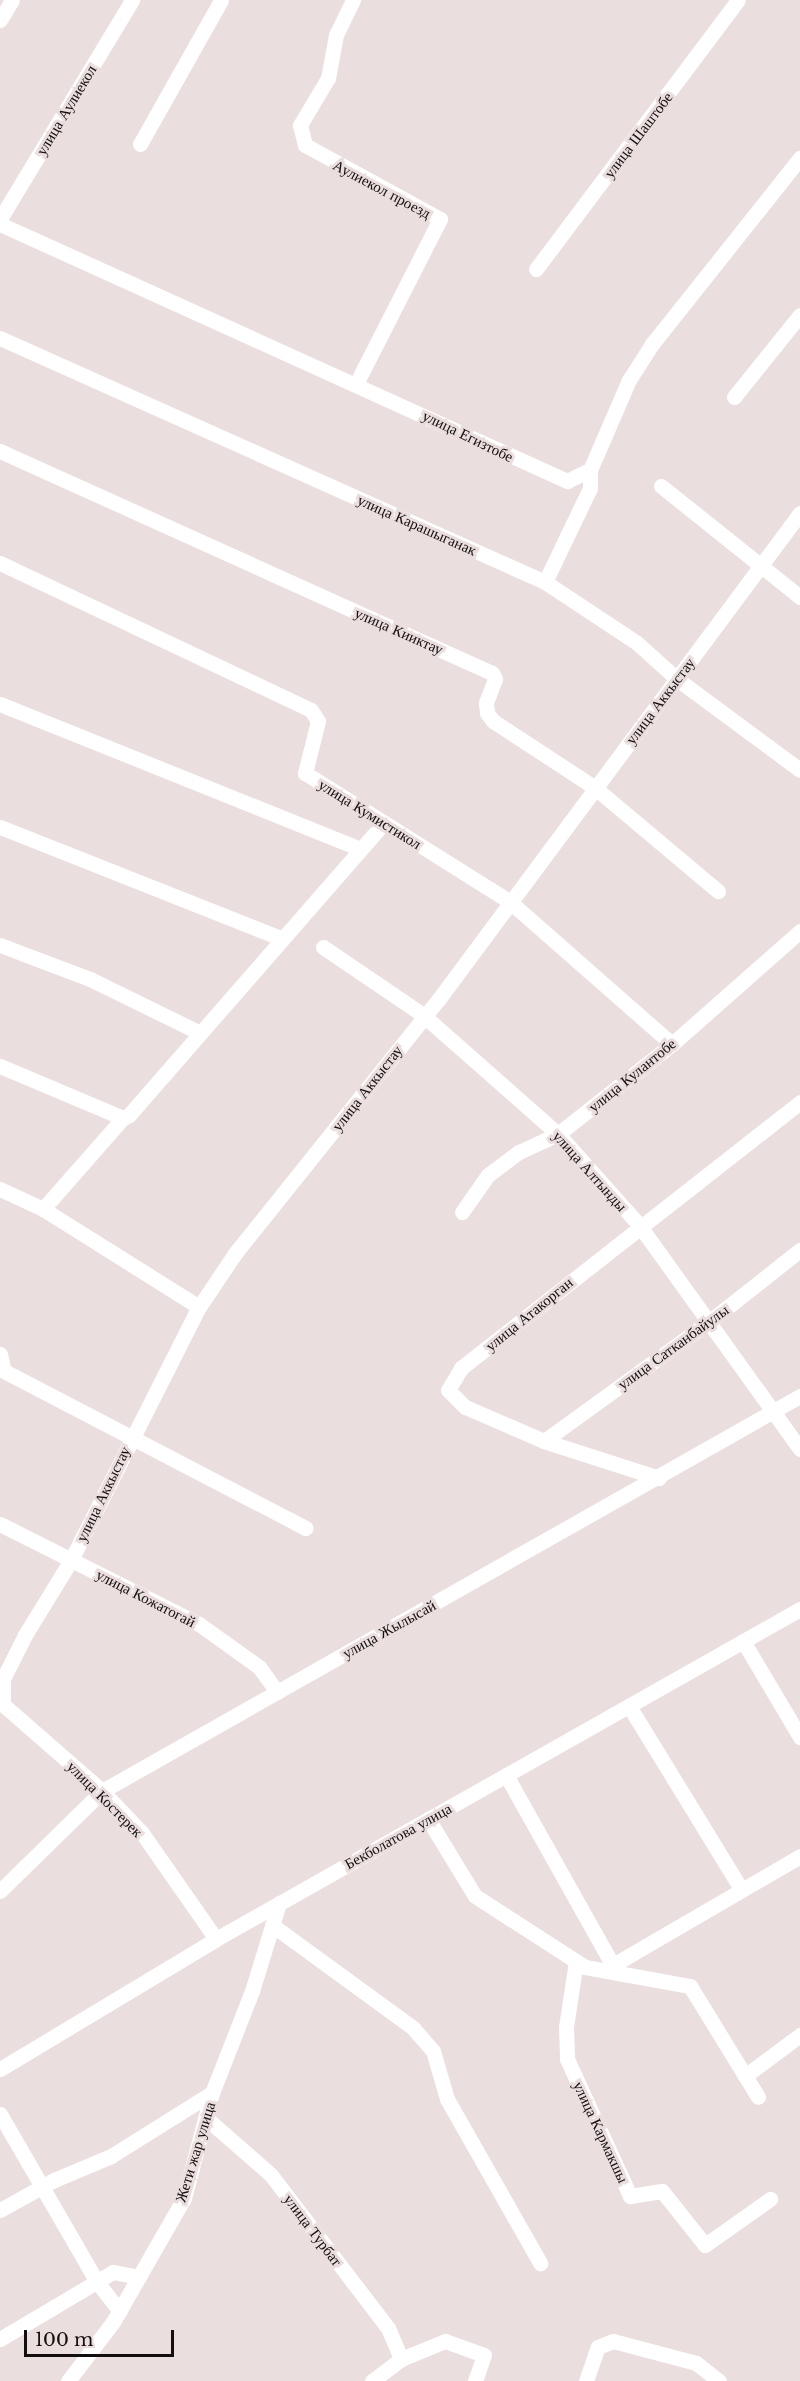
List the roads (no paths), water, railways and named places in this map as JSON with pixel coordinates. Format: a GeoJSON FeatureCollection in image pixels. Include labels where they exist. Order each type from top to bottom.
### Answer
{"type":"FeatureCollection","features":[{"type":"Feature","properties":{"kind":"street"},"geometry":{"type":"LineString","coordinates":[[0,20],[12,0]]}},
{"type":"Feature","properties":{"kind":"street","name":"улица Аулиекол"},"geometry":{"type":"LineString","coordinates":[[0,222],[132,0]]}},
{"type":"Feature","properties":{"kind":"street"},"geometry":{"type":"LineString","coordinates":[[140,144],[221,0]]}},
{"type":"Feature","properties":{"kind":"street","name":"Аулиекол проезд"},"geometry":{"type":"LineString","coordinates":[[353,0],[336,35],[327,78],[300,125],[305,145],[440,219],[357,382]]}},
{"type":"Feature","properties":{"kind":"street","name":"улица Шаштобе"},"geometry":{"type":"LineString","coordinates":[[536,269],[738,0]]}},
{"type":"Feature","properties":{"kind":"street"},"geometry":{"type":"LineString","coordinates":[[545,582],[590,488],[590,470],[629,380],[651,344],[800,158]]}},
{"type":"Feature","properties":{"kind":"street","name":"улица Егизтобе"},"geometry":{"type":"LineString","coordinates":[[0,222],[186,311],[357,382],[556,478],[567,481],[590,470]]}},
{"type":"Feature","properties":{"kind":"street"},"geometry":{"type":"LineString","coordinates":[[734,397],[800,315]]}},
{"type":"Feature","properties":{"kind":"street","name":"улица Карашыганак"},"geometry":{"type":"LineString","coordinates":[[0,338],[545,582],[621,632],[677,679],[800,770]]}},
{"type":"Feature","properties":{"kind":"street","name":"улица Кииктау"},"geometry":{"type":"LineString","coordinates":[[0,451],[492,673],[495,679],[486,703],[487,713],[494,722],[594,787],[718,891]]}},
{"type":"Feature","properties":{"kind":"street"},"geometry":{"type":"LineString","coordinates":[[661,486],[800,597]]}},
{"type":"Feature","properties":{"kind":"street","name":"улица Аккыстау"},"geometry":{"type":"LineString","coordinates":[[1,1703],[3,1679],[71,1560],[130,1438],[199,1307],[236,1252],[423,1015],[800,513]]}},
{"type":"Feature","properties":{"kind":"street","name":"улица Кумистикол"},"geometry":{"type":"LineString","coordinates":[[0,563],[310,710],[318,721],[304,764],[305,773],[509,901],[672,1044]]}},
{"type":"Feature","properties":{"kind":"street"},"geometry":{"type":"LineString","coordinates":[[0,704],[361,849]]}},
{"type":"Feature","properties":{"kind":"street"},"geometry":{"type":"LineString","coordinates":[[43,1209],[200,1033],[280,938],[384,823]]}},
{"type":"Feature","properties":{"kind":"street"},"geometry":{"type":"LineString","coordinates":[[0,827],[280,938]]}},
{"type":"Feature","properties":{"kind":"street","name":"улица Кулантобе"},"geometry":{"type":"LineString","coordinates":[[462,1212],[488,1175],[519,1152],[558,1134],[672,1044],[800,931]]}},
{"type":"Feature","properties":{"kind":"street"},"geometry":{"type":"LineString","coordinates":[[0,945],[90,979],[200,1033]]}},
{"type":"Feature","properties":{"kind":"street","name":"улица Алтынды"},"geometry":{"type":"LineString","coordinates":[[323,947],[423,1015],[558,1134],[639,1225],[800,1449]]}},
{"type":"Feature","properties":{"kind":"street"},"geometry":{"type":"LineString","coordinates":[[0,1066],[123,1118]]}},
{"type":"Feature","properties":{"kind":"street","name":"улица Атакорган"},"geometry":{"type":"LineString","coordinates":[[659,1478],[544,1441],[465,1407],[448,1390],[461,1368],[639,1225],[800,1102]]}},
{"type":"Feature","properties":{"kind":"street"},"geometry":{"type":"LineString","coordinates":[[0,1190],[43,1209],[199,1307]]}},
{"type":"Feature","properties":{"kind":"street","name":"улица Сатканбайулы"},"geometry":{"type":"LineString","coordinates":[[544,1441],[710,1321],[800,1250]]}},
{"type":"Feature","properties":{"kind":"street"},"geometry":{"type":"LineString","coordinates":[[0,1354],[4,1371],[306,1528]]}},
{"type":"Feature","properties":{"kind":"street","name":"улица Жылысай"},"geometry":{"type":"LineString","coordinates":[[0,1891],[102,1791],[776,1413],[800,1396]]}},
{"type":"Feature","properties":{"kind":"street","name":"улица Кожатогай"},"geometry":{"type":"LineString","coordinates":[[0,1524],[199,1624],[259,1667],[277,1692]]}},
{"type":"Feature","properties":{"kind":"street","name":"Бекболатова улица"},"geometry":{"type":"LineString","coordinates":[[0,2069],[216,1939],[800,1609]]}},
{"type":"Feature","properties":{"kind":"street"},"geometry":{"type":"LineString","coordinates":[[743,1641],[800,1737]]}},
{"type":"Feature","properties":{"kind":"street","name":"улица Костерек"},"geometry":{"type":"LineString","coordinates":[[1,1703],[102,1791],[142,1833],[216,1939]]}},
{"type":"Feature","properties":{"kind":"street"},"geometry":{"type":"LineString","coordinates":[[629,1706],[741,1889]]}},
{"type":"Feature","properties":{"kind":"street"},"geometry":{"type":"LineString","coordinates":[[506,1775],[615,1969]]}},
{"type":"Feature","properties":{"kind":"street"},"geometry":{"type":"LineString","coordinates":[[428,1819],[475,1896],[585,1967],[615,1969],[690,1986],[758,2097]]}},
{"type":"Feature","properties":{"kind":"street"},"geometry":{"type":"LineString","coordinates":[[615,1969],[741,1889],[800,1856]]}},
{"type":"Feature","properties":{"kind":"street","name":"Жети жар улица"},"geometry":{"type":"LineString","coordinates":[[68,2381],[120,2311],[184,2198],[212,2093],[234,2028],[252,1991],[279,1903]]}},
{"type":"Feature","properties":{"kind":"street"},"geometry":{"type":"LineString","coordinates":[[272,1925],[412,2028],[433,2051],[447,2099],[540,2263]]}},
{"type":"Feature","properties":{"kind":"street","name":"улица Кармакшы"},"geometry":{"type":"LineString","coordinates":[[576,1961],[566,2027],[567,2059],[630,2196],[662,2191],[705,2245],[770,2199]]}},
{"type":"Feature","properties":{"kind":"street"},"geometry":{"type":"LineString","coordinates":[[745,2076],[800,2035]]}},
{"type":"Feature","properties":{"kind":"street"},"geometry":{"type":"LineString","coordinates":[[0,2211],[41,2187],[111,2156],[212,2093]]}},
{"type":"Feature","properties":{"kind":"street"},"geometry":{"type":"LineString","coordinates":[[0,2114],[97,2282],[120,2311]]}},
{"type":"Feature","properties":{"kind":"street","name":"улица Турбат"},"geometry":{"type":"LineString","coordinates":[[206,2118],[271,2175],[388,2328],[401,2358]]}},
{"type":"Feature","properties":{"kind":"street"},"geometry":{"type":"LineString","coordinates":[[0,2339],[113,2272],[139,2277]]}},
{"type":"Feature","properties":{"kind":"street"},"geometry":{"type":"LineString","coordinates":[[372,2381],[401,2358],[445,2341],[484,2355],[475,2381]]}},
{"type":"Feature","properties":{"kind":"street"},"geometry":{"type":"LineString","coordinates":[[586,2381],[598,2347],[606,2342],[631,2343],[696,2363],[718,2381]]}}]}
